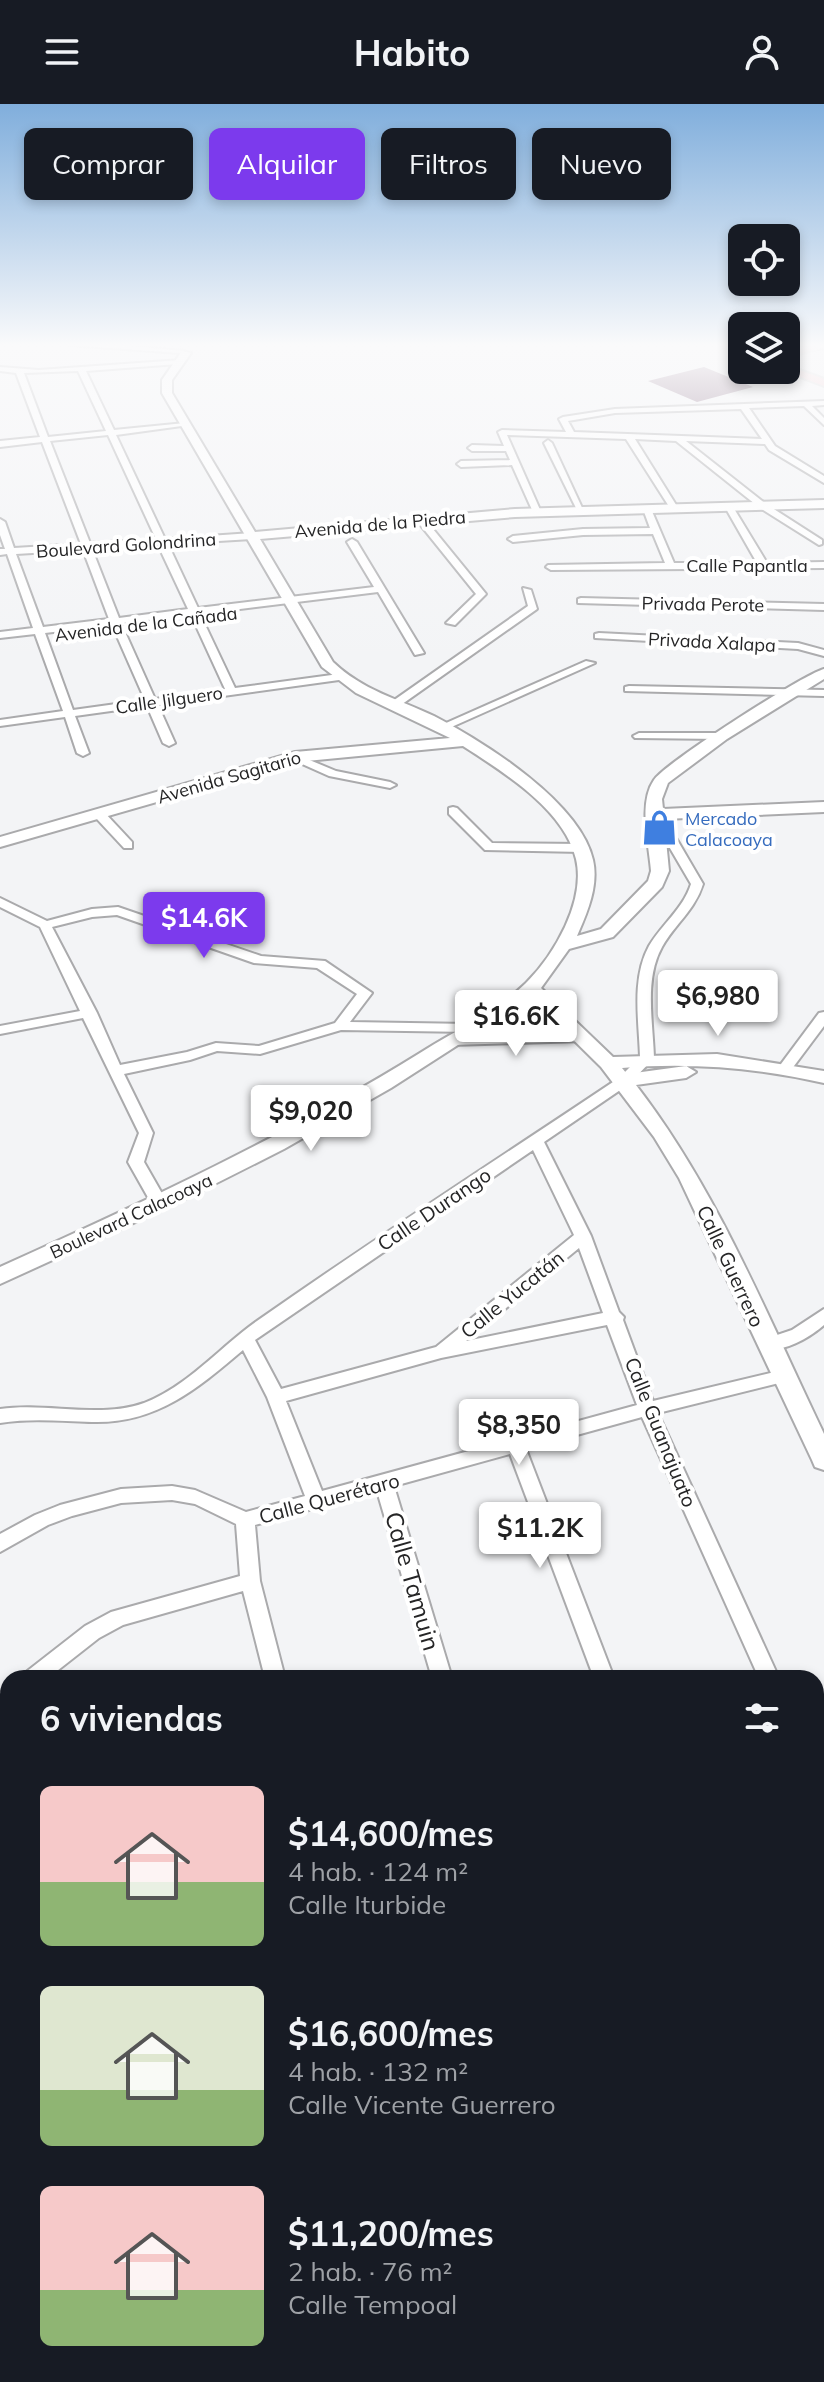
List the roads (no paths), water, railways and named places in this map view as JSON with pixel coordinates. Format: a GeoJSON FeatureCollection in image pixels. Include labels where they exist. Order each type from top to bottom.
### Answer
{"type":"FeatureCollection","features":[{"type":"Feature","properties":{"kind":"street"},"geometry":{"type":"LineString","coordinates":[[48,451],[149,703],[169,743]]}},
{"type":"Feature","properties":{"kind":"street"},"geometry":{"type":"LineString","coordinates":[[120,451],[232,692]]}},
{"type":"Feature","properties":{"kind":"street"},"geometry":{"type":"LineString","coordinates":[[201,451],[290,602],[339,677],[443,727],[463,741],[538,796],[568,826],[582,848]]}},
{"type":"Feature","properties":{"kind":"street"},"geometry":{"type":"LineString","coordinates":[[509,451],[537,512]]}},
{"type":"Feature","properties":{"kind":"street"},"geometry":{"type":"LineString","coordinates":[[552,451],[581,510]]}},
{"type":"Feature","properties":{"kind":"street"},"geometry":{"type":"LineString","coordinates":[[638,451],[674,508]]}},
{"type":"Feature","properties":{"kind":"street"},"geometry":{"type":"LineString","coordinates":[[693,451],[763,506],[819,542]]}},
{"type":"Feature","properties":{"kind":"street"},"geometry":{"type":"LineString","coordinates":[[776,451],[824,480]]}},
{"type":"Feature","properties":{"kind":"street"},"geometry":{"type":"LineString","coordinates":[[461,464],[514,462]]}},
{"type":"Feature","properties":{"kind":"street","name":"Avenida de la Piedra"},"geometry":{"type":"LineString","coordinates":[[251,534],[537,512],[824,504]]}},
{"type":"Feature","properties":{"kind":"street"},"geometry":{"type":"LineString","coordinates":[[729,507],[763,564]]}},
{"type":"Feature","properties":{"kind":"street"},"geometry":{"type":"LineString","coordinates":[[647,509],[670,565]]}},
{"type":"Feature","properties":{"kind":"street"},"geometry":{"type":"LineString","coordinates":[[421,520],[481,594],[451,623]]}},
{"type":"Feature","properties":{"kind":"street"},"geometry":{"type":"LineString","coordinates":[[0,522],[5,549],[41,634],[83,753]]}},
{"type":"Feature","properties":{"kind":"street"},"geometry":{"type":"LineString","coordinates":[[513,539],[583,532],[657,531]]}},
{"type":"Feature","properties":{"kind":"street","name":"Boulevard Golondrina"},"geometry":{"type":"LineString","coordinates":[[5,549],[251,534]]}},
{"type":"Feature","properties":{"kind":"street"},"geometry":{"type":"LineString","coordinates":[[352,542],[419,653]]}},
{"type":"Feature","properties":{"kind":"street","name":"Calle Papantla"},"geometry":{"type":"LineString","coordinates":[[551,567],[824,565]]}},
{"type":"Feature","properties":{"kind":"street","name":"Avenida de la Cañada"},"geometry":{"type":"LineString","coordinates":[[0,643],[41,634],[381,589]]}},
{"type":"Feature","properties":{"kind":"street"},"geometry":{"type":"LineString","coordinates":[[394,705],[533,607],[526,590]]}},
{"type":"Feature","properties":{"kind":"street","name":"Privada Perote"},"geometry":{"type":"LineString","coordinates":[[581,601],[824,607]]}},
{"type":"Feature","properties":{"kind":"street","name":"Avenida de la Cañada"},"geometry":{"type":"LineString","coordinates":[[0,635],[41,634]]}},
{"type":"Feature","properties":{"kind":"street","name":"Privada Xalapa"},"geometry":{"type":"LineString","coordinates":[[599,636],[798,646],[824,653]]}},
{"type":"Feature","properties":{"kind":"street"},"geometry":{"type":"LineString","coordinates":[[443,727],[590,663]]}},
{"type":"Feature","properties":{"kind":"street"},"geometry":{"type":"LineString","coordinates":[[561,946],[607,933],[647,896],[660,871],[654,799],[661,781],[722,736],[824,673]]}},
{"type":"Feature","properties":{"kind":"street","name":"Calle Jilguero"},"geometry":{"type":"LineString","coordinates":[[0,723],[339,677]]}},
{"type":"Feature","properties":{"kind":"street"},"geometry":{"type":"LineString","coordinates":[[629,689],[797,690],[824,693]]}},
{"type":"Feature","properties":{"kind":"street"},"geometry":{"type":"LineString","coordinates":[[639,736],[722,736]]}},
{"type":"Feature","properties":{"kind":"street","name":"Avenida Sagitario"},"geometry":{"type":"LineString","coordinates":[[0,842],[295,757],[463,741]]}},
{"type":"Feature","properties":{"kind":"street"},"geometry":{"type":"LineString","coordinates":[[295,757],[333,774],[390,785]]}},
{"type":"Feature","properties":{"kind":"street"},"geometry":{"type":"LineString","coordinates":[[656,814],[824,807]]}},
{"type":"Feature","properties":{"kind":"street"},"geometry":{"type":"LineString","coordinates":[[453,811],[480,842],[489,847],[582,848]]}},
{"type":"Feature","properties":{"kind":"street"},"geometry":{"type":"LineString","coordinates":[[647,1058],[649,961],[656,945],[694,899],[697,884],[656,814]]}},
{"type":"Feature","properties":{"kind":"street"},"geometry":{"type":"LineString","coordinates":[[100,815],[128,845]]}},
{"type":"Feature","properties":{"kind":"street","name":"Boulevard Calacoaya"},"geometry":{"type":"LineString","coordinates":[[0,1276],[160,1204],[351,1105],[531,988],[561,946],[583,901],[586,882],[582,848]]}},
{"type":"Feature","properties":{"kind":"street"},"geometry":{"type":"LineString","coordinates":[[0,902],[45,925],[146,1133],[136,1162],[160,1204]]}},
{"type":"Feature","properties":{"kind":"street"},"geometry":{"type":"LineString","coordinates":[[45,925],[92,913],[118,911],[259,960],[320,964],[365,993],[340,1026]]}},
{"type":"Feature","properties":{"kind":"street","name":"Calle Guerrero"},"geometry":{"type":"LineString","coordinates":[[531,988],[624,1081],[690,1178],[824,1460]]}},
{"type":"Feature","properties":{"kind":"street"},"geometry":{"type":"LineString","coordinates":[[0,1030],[90,1013]]}},
{"type":"Feature","properties":{"kind":"street"},"geometry":{"type":"LineString","coordinates":[[786,1067],[824,1016]]}},
{"type":"Feature","properties":{"kind":"street"},"geometry":{"type":"LineString","coordinates":[[115,1071],[190,1056],[216,1047],[260,1050],[340,1026],[470,1028]]}},
{"type":"Feature","properties":{"kind":"street"},"geometry":{"type":"LineString","coordinates":[[451,1041],[580,1038]]}},
{"type":"Feature","properties":{"kind":"street"},"geometry":{"type":"LineString","coordinates":[[608,1063],[647,1058],[714,1060],[786,1067],[824,1077]]}},
{"type":"Feature","properties":{"kind":"street","name":"Calle Durango"},"geometry":{"type":"LineString","coordinates":[[0,1416],[25,1410],[88,1418],[120,1416],[150,1408],[177,1394],[245,1338],[624,1081],[647,1058]]}},
{"type":"Feature","properties":{"kind":"street"},"geometry":{"type":"LineString","coordinates":[[624,1081],[695,1071],[779,1080],[824,1092]]}},
{"type":"Feature","properties":{"kind":"street","name":"Calle Guanajuato"},"geometry":{"type":"LineString","coordinates":[[536,1141],[583,1236],[616,1317],[647,1409],[765,1670]]}},
{"type":"Feature","properties":{"kind":"street","name":"Calle Yucatán"},"geometry":{"type":"LineString","coordinates":[[441,1352],[583,1236]]}},
{"type":"Feature","properties":{"kind":"street"},"geometry":{"type":"LineString","coordinates":[[768,1344],[792,1339],[810,1329],[824,1315]]}},
{"type":"Feature","properties":{"kind":"street","name":"Calle Yucatán"},"geometry":{"type":"LineString","coordinates":[[276,1397],[441,1352],[616,1317]]}},
{"type":"Feature","properties":{"kind":"street"},"geometry":{"type":"LineString","coordinates":[[245,1338],[276,1397],[316,1501]]}},
{"type":"Feature","properties":{"kind":"street","name":"Calle Querétaro"},"geometry":{"type":"LineString","coordinates":[[245,1520],[647,1409],[783,1376]]}},
{"type":"Feature","properties":{"kind":"street"},"geometry":{"type":"LineString","coordinates":[[516,1446],[601,1670]]}},
{"type":"Feature","properties":{"kind":"street","name":"Calle Tamuin"},"geometry":{"type":"LineString","coordinates":[[384,1483],[440,1670]]}},
{"type":"Feature","properties":{"kind":"street"},"geometry":{"type":"LineString","coordinates":[[0,1544],[43,1518],[90,1503],[148,1493],[194,1496],[245,1520],[250,1581],[273,1670]]}},
{"type":"Feature","properties":{"kind":"street"},"geometry":{"type":"LineString","coordinates":[[43,1670],[92,1632],[118,1618],[250,1581]]}},
{"type":"Feature","properties":{"kind":"place","name":"Mercado Calacoaya"},"geometry":{"type":"Point","coordinates":[659,828]}}]}
